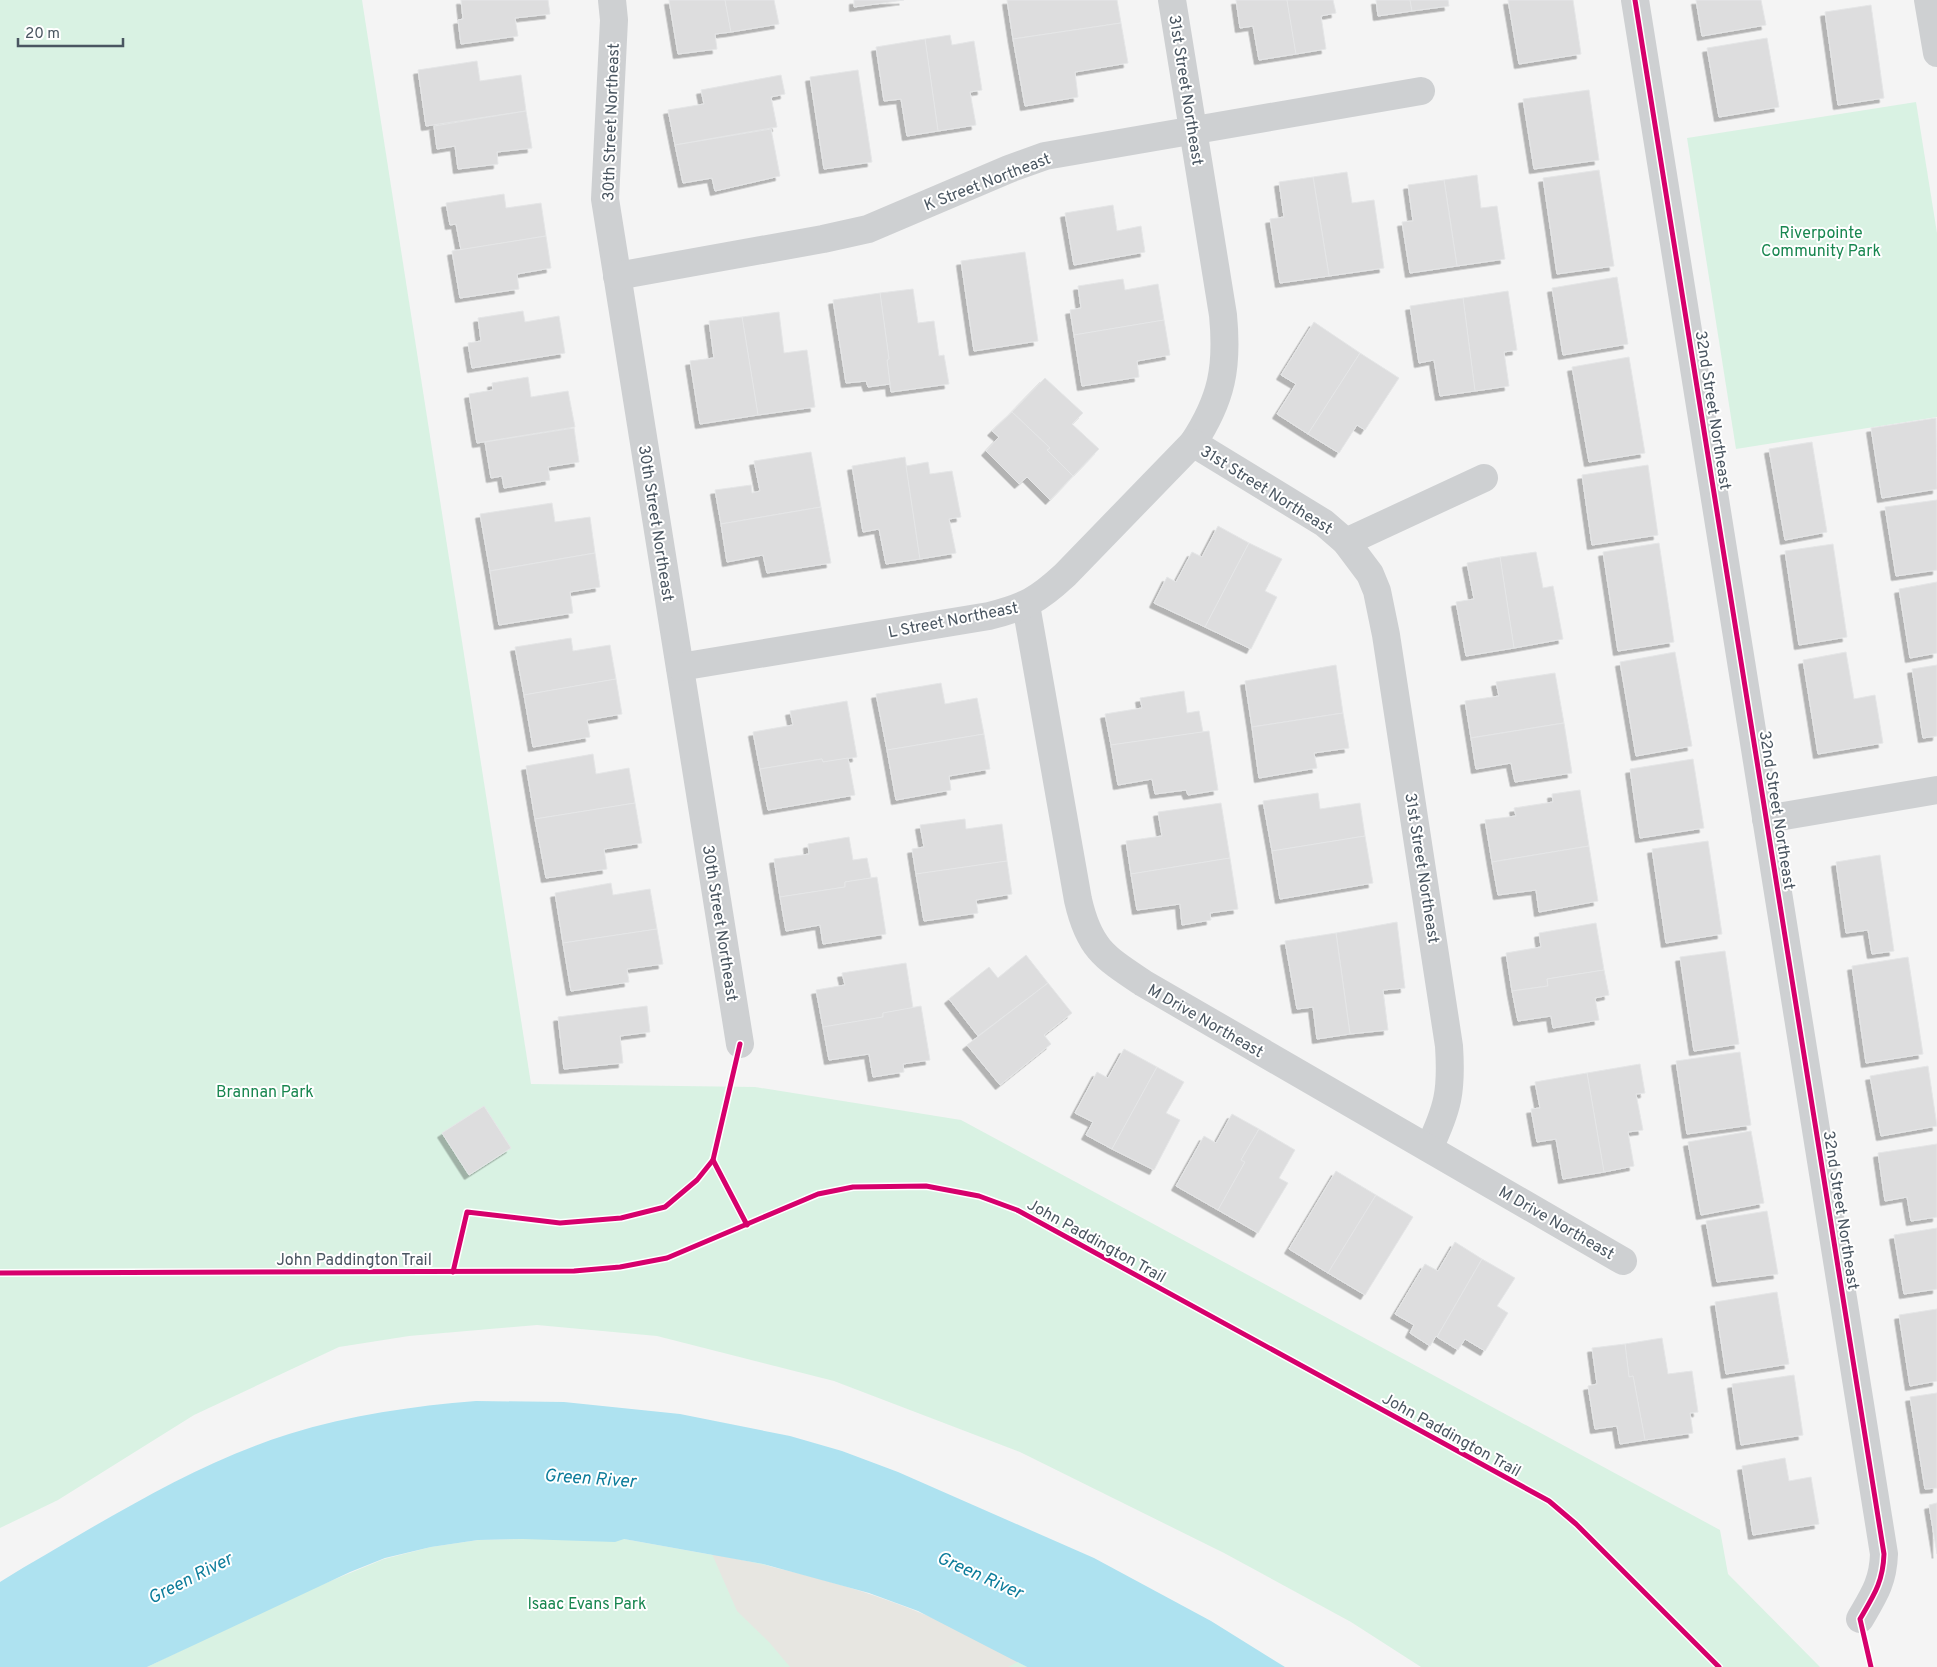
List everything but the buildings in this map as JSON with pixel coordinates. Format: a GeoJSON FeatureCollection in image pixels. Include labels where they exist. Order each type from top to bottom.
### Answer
{"type":"FeatureCollection","features":[{"type":"Feature","properties":{"kind":"street","name":"30th Street Northeast"},"geometry":{"type":"LineString","coordinates":[[612,0],[614,20],[604,199],[740,1044]]}},
{"type":"Feature","properties":{"kind":"street","name":"31st Street Northeast"},"geometry":{"type":"LineString","coordinates":[[1172,0],[1223,315],[1226,347],[1217,399],[1204,427],[1193,443],[1324,523],[1346,542],[1370,574],[1377,591],[1446,1020],[1450,1069],[1449,1096],[1443,1118],[1429,1148]]}},
{"type":"Feature","properties":{"kind":"street","name":"32nd Street Northeast"},"geometry":{"type":"LineString","coordinates":[[1635,0],[1884,1554],[1884,1573],[1860,1619]]}},
{"type":"Feature","properties":{"kind":"street"},"geometry":{"type":"LineString","coordinates":[[1928,0],[1937,52]]}},
{"type":"Feature","properties":{"kind":"street","name":"K Street Northeast"},"geometry":{"type":"LineString","coordinates":[[617,276],[824,239],[868,228],[1008,169],[1045,156],[1421,91]]}},
{"type":"Feature","properties":{"kind":"street","name":"L Street Northeast"},"geometry":{"type":"LineString","coordinates":[[680,667],[989,616],[1026,605],[1049,590],[1077,563],[1193,443]]}},
{"type":"Feature","properties":{"kind":"street"},"geometry":{"type":"LineString","coordinates":[[1346,542],[1484,478]]}},
{"type":"Feature","properties":{"kind":"street","name":"M Drive Northeast"},"geometry":{"type":"LineString","coordinates":[[1026,605],[1078,900],[1087,929],[1100,951],[1112,962],[1143,983],[1623,1261]]}},
{"type":"Feature","properties":{"kind":"street"},"geometry":{"type":"LineString","coordinates":[[1766,819],[1937,790]]}},
{"type":"Feature","properties":{"kind":"green space","name":"Brannan Park"},"geometry":{"type":"Polygon","coordinates":[[[0,0],[362,0],[531,1084],[755,1087],[961,1120],[1720,1530],[1728,1574],[1820,1667],[1421,1667],[1351,1622],[1224,1553],[1020,1452],[834,1381],[657,1336],[537,1325],[409,1336],[339,1347],[194,1415],[58,1500],[0,1528],[0,0]]]}},
{"type":"Feature","properties":{"kind":"green space","name":"Riverpointe Community Park"},"geometry":{"type":"Polygon","coordinates":[[[1916,102],[1937,233],[1937,417],[1736,449],[1687,138],[1916,102]]]}},
{"type":"Feature","properties":{"kind":"green space","name":"Isaac Evans Park"},"geometry":{"type":"Polygon","coordinates":[[[624,1539],[763,1564],[964,1633],[1027,1667],[147,1667],[294,1596],[384,1559],[431,1547],[478,1540],[624,1539]]]}},
{"type":"Feature","properties":{"kind":"sand"},"geometry":{"type":"Polygon","coordinates":[[[712,1554],[792,1572],[870,1594],[946,1624],[1018,1662],[1008,1667],[790,1667],[769,1642],[737,1611],[712,1554]]]}},
{"type":"Feature","properties":{"kind":"water","name":"Green River"},"geometry":{"type":"Polygon","coordinates":[[[476,1401],[564,1402],[680,1414],[790,1436],[842,1451],[898,1472],[1094,1558],[1211,1621],[1285,1667],[1027,1667],[918,1611],[869,1593],[763,1564],[624,1539],[615,1542],[523,1539],[478,1540],[431,1547],[385,1558],[350,1572],[147,1667],[0,1667],[0,1582],[115,1514],[188,1475],[238,1453],[289,1434],[312,1427],[382,1412],[476,1401]]]}},
{"type":"Feature","properties":{"kind":"cycle path"},"geometry":{"type":"LineString","coordinates":[[1635,0],[1884,1554],[1880,1581],[1860,1619],[1871,1667]]}},
{"type":"Feature","properties":{"kind":"cycle path"},"geometry":{"type":"LineString","coordinates":[[453,1272],[467,1212],[560,1223],[621,1218],[665,1207],[697,1180],[713,1160],[740,1044]]}},
{"type":"Feature","properties":{"kind":"cycle path"},"geometry":{"type":"LineString","coordinates":[[713,1160],[747,1225]]}},
{"type":"Feature","properties":{"kind":"cycle path","name":"John Paddington Trail"},"geometry":{"type":"LineString","coordinates":[[0,1273],[574,1271],[620,1267],[667,1258],[818,1194],[853,1187],[926,1186],[979,1196],[1017,1210],[1549,1501],[1576,1524],[1719,1667]]}}]}
